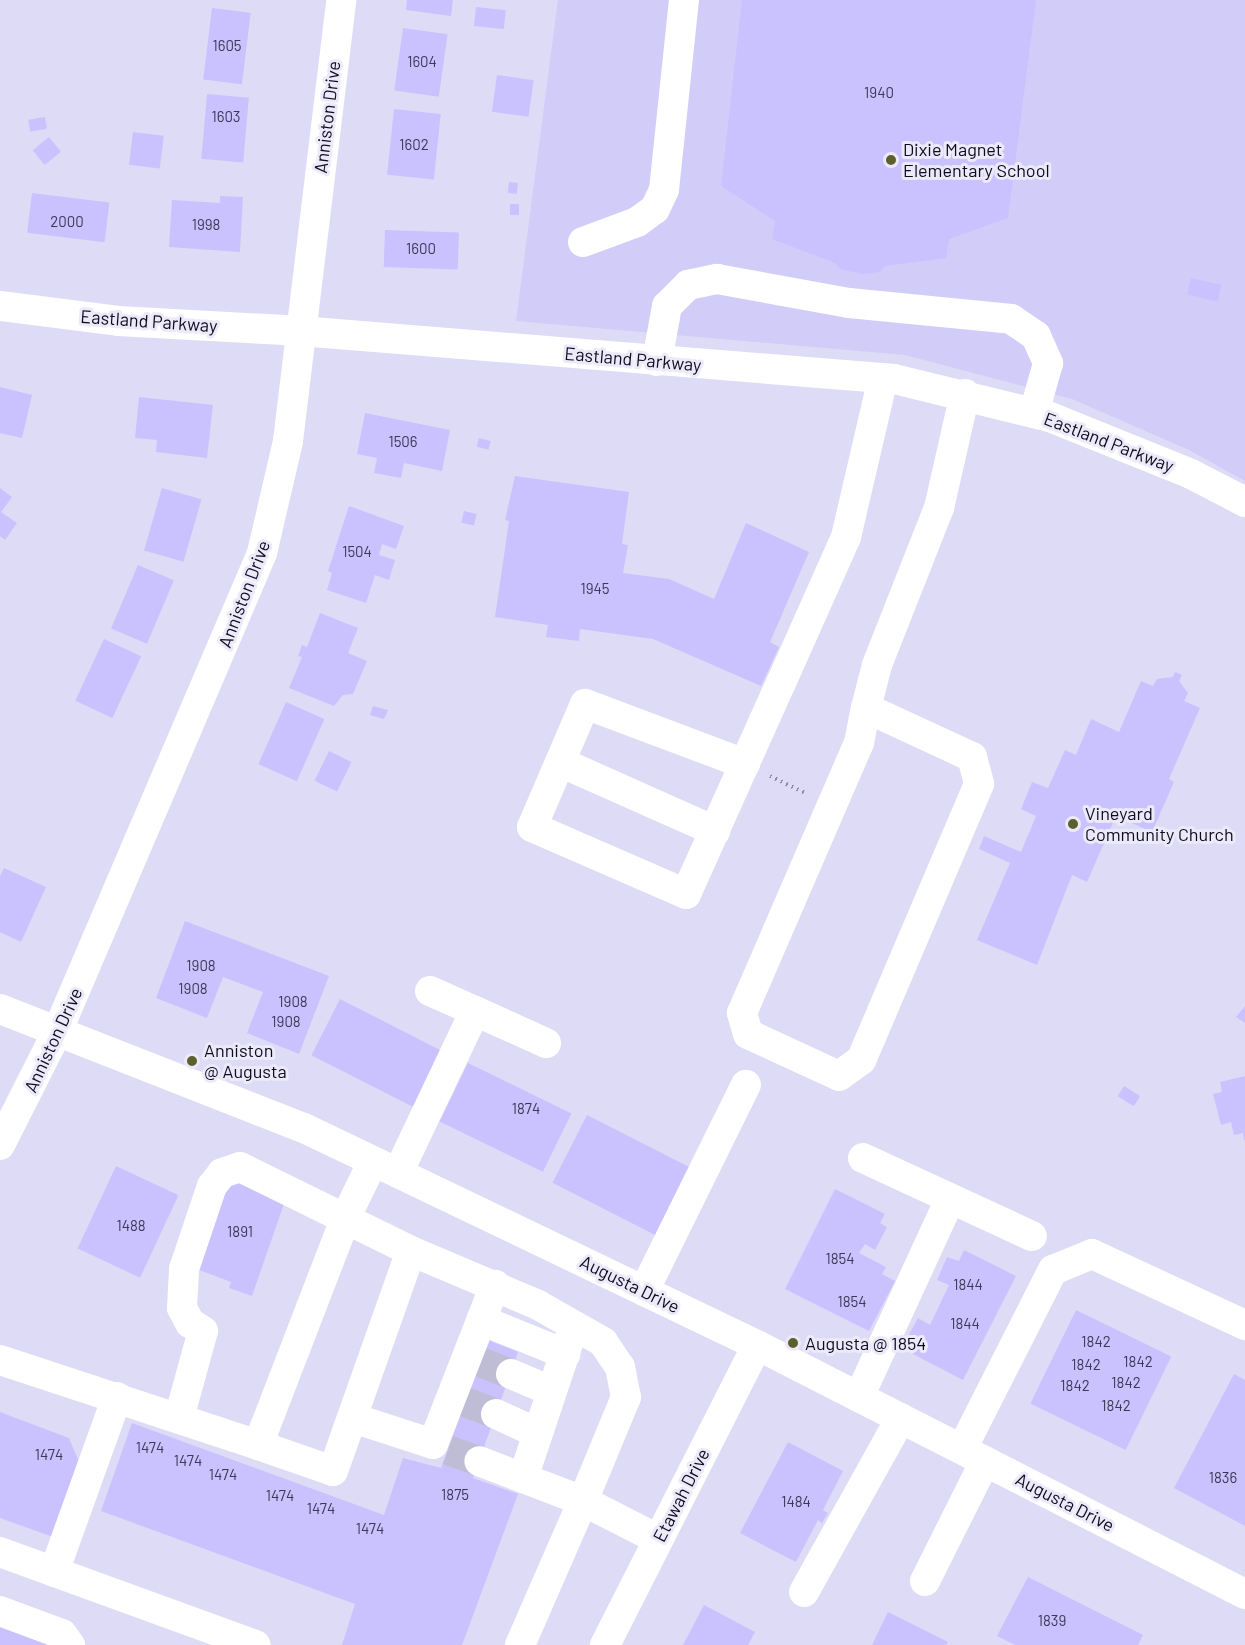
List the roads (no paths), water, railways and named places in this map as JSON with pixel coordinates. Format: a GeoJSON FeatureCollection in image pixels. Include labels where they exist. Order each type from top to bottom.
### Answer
{"type":"FeatureCollection","features":[{"type":"Feature","properties":{"kind":"street","name":"Anniston Drive"},"geometry":{"type":"LineString","coordinates":[[0,1145],[58,1030],[262,553],[288,441],[341,0]]}},
{"type":"Feature","properties":{"kind":"street"},"geometry":{"type":"LineString","coordinates":[[583,242],[637,222],[655,209],[663,190],[684,0]]}},
{"type":"Feature","properties":{"kind":"street"},"geometry":{"type":"LineString","coordinates":[[657,361],[668,306],[688,285],[717,279],[849,303],[1011,319],[1036,336],[1048,363],[1034,413]]}},
{"type":"Feature","properties":{"kind":"street","name":"Eastland Parkway"},"geometry":{"type":"LineString","coordinates":[[0,306],[118,321],[300,331],[883,378],[965,394],[1034,413],[1126,446],[1245,502]]}},
{"type":"Feature","properties":{"kind":"street"},"geometry":{"type":"LineString","coordinates":[[745,764],[585,704],[532,827],[686,894],[715,831],[745,764],[846,537],[883,378]]}},
{"type":"Feature","properties":{"kind":"street"},"geometry":{"type":"LineString","coordinates":[[866,708],[972,757],[979,784],[861,1060],[838,1076],[748,1034],[742,1013],[859,743],[866,708],[878,665],[939,508],[965,394]]}},
{"type":"Feature","properties":{"kind":"street"},"geometry":{"type":"LineString","coordinates":[[560,762],[715,831]]}},
{"type":"Feature","properties":{"kind":"street"},"geometry":{"type":"LineString","coordinates":[[430,992],[546,1043]]}},
{"type":"Feature","properties":{"kind":"street","name":"Augusta Drive"},"geometry":{"type":"LineString","coordinates":[[0,1009],[304,1128],[757,1345],[1245,1594]]}},
{"type":"Feature","properties":{"kind":"street"},"geometry":{"type":"LineString","coordinates":[[258,1445],[345,1219],[386,1167],[475,1011]]}},
{"type":"Feature","properties":{"kind":"street"},"geometry":{"type":"LineString","coordinates":[[644,1291],[746,1085]]}},
{"type":"Feature","properties":{"kind":"street"},"geometry":{"type":"LineString","coordinates":[[863,1158],[1032,1236]]}},
{"type":"Feature","properties":{"kind":"street"},"geometry":{"type":"LineString","coordinates":[[179,1418],[203,1331],[190,1323],[182,1308],[184,1269],[212,1186],[222,1173],[240,1167],[411,1251],[495,1285],[570,1340]]}},
{"type":"Feature","properties":{"kind":"street"},"geometry":{"type":"LineString","coordinates":[[859,1397],[950,1199]]}},
{"type":"Feature","properties":{"kind":"street"},"geometry":{"type":"LineString","coordinates":[[0,1360],[117,1397],[333,1471],[411,1251]]}},
{"type":"Feature","properties":{"kind":"street"},"geometry":{"type":"LineString","coordinates":[[925,1581],[973,1455],[1053,1270],[1092,1254],[1245,1325]]}},
{"type":"Feature","properties":{"kind":"street"},"geometry":{"type":"LineString","coordinates":[[352,1418],[440,1448],[472,1359],[481,1320],[495,1285]]}},
{"type":"Feature","properties":{"kind":"street"},"geometry":{"type":"LineString","coordinates":[[481,1320],[570,1340],[603,1342],[620,1367],[626,1397],[520,1645]]}},
{"type":"Feature","properties":{"kind":"street"},"geometry":{"type":"LineString","coordinates":[[523,1478],[570,1340]]}},
{"type":"Feature","properties":{"kind":"street","name":"Etawah Drive"},"geometry":{"type":"LineString","coordinates":[[605,1645],[757,1345]]}},
{"type":"Feature","properties":{"kind":"street"},"geometry":{"type":"LineString","coordinates":[[511,1374],[551,1391]]}},
{"type":"Feature","properties":{"kind":"street"},"geometry":{"type":"LineString","coordinates":[[54,1572],[117,1397]]}},
{"type":"Feature","properties":{"kind":"street"},"geometry":{"type":"LineString","coordinates":[[496,1414],[537,1433]]}},
{"type":"Feature","properties":{"kind":"street"},"geometry":{"type":"LineString","coordinates":[[804,1592],[902,1418]]}},
{"type":"Feature","properties":{"kind":"street"},"geometry":{"type":"LineString","coordinates":[[479,1461],[583,1501],[658,1539]]}},
{"type":"Feature","properties":{"kind":"street"},"geometry":{"type":"LineString","coordinates":[[0,1552],[256,1645]]}},
{"type":"Feature","properties":{"kind":"street"},"geometry":{"type":"LineString","coordinates":[[0,1611],[62,1634],[70,1645]]}},
{"type":"Feature","properties":{"kind":"tunnel"},"geometry":{"type":"LineString","coordinates":[[478,1361],[511,1374]]}},
{"type":"Feature","properties":{"kind":"tunnel"},"geometry":{"type":"LineString","coordinates":[[465,1402],[496,1414]]}},
{"type":"Feature","properties":{"kind":"tunnel"},"geometry":{"type":"LineString","coordinates":[[448,1450],[479,1461]]}},
{"type":"Feature","properties":{"kind":"place","name":"Dixie Magnet Elementary School"},"geometry":{"type":"Point","coordinates":[891,160]}},
{"type":"Feature","properties":{"kind":"place","name":"Vineyard Community Church"},"geometry":{"type":"Point","coordinates":[1073,824]}},
{"type":"Feature","properties":{"kind":"place","name":"Anniston @ Augusta"},"geometry":{"type":"Point","coordinates":[192,1061]}},
{"type":"Feature","properties":{"kind":"place","name":"Augusta @ 1854"},"geometry":{"type":"Point","coordinates":[793,1343]}}]}
